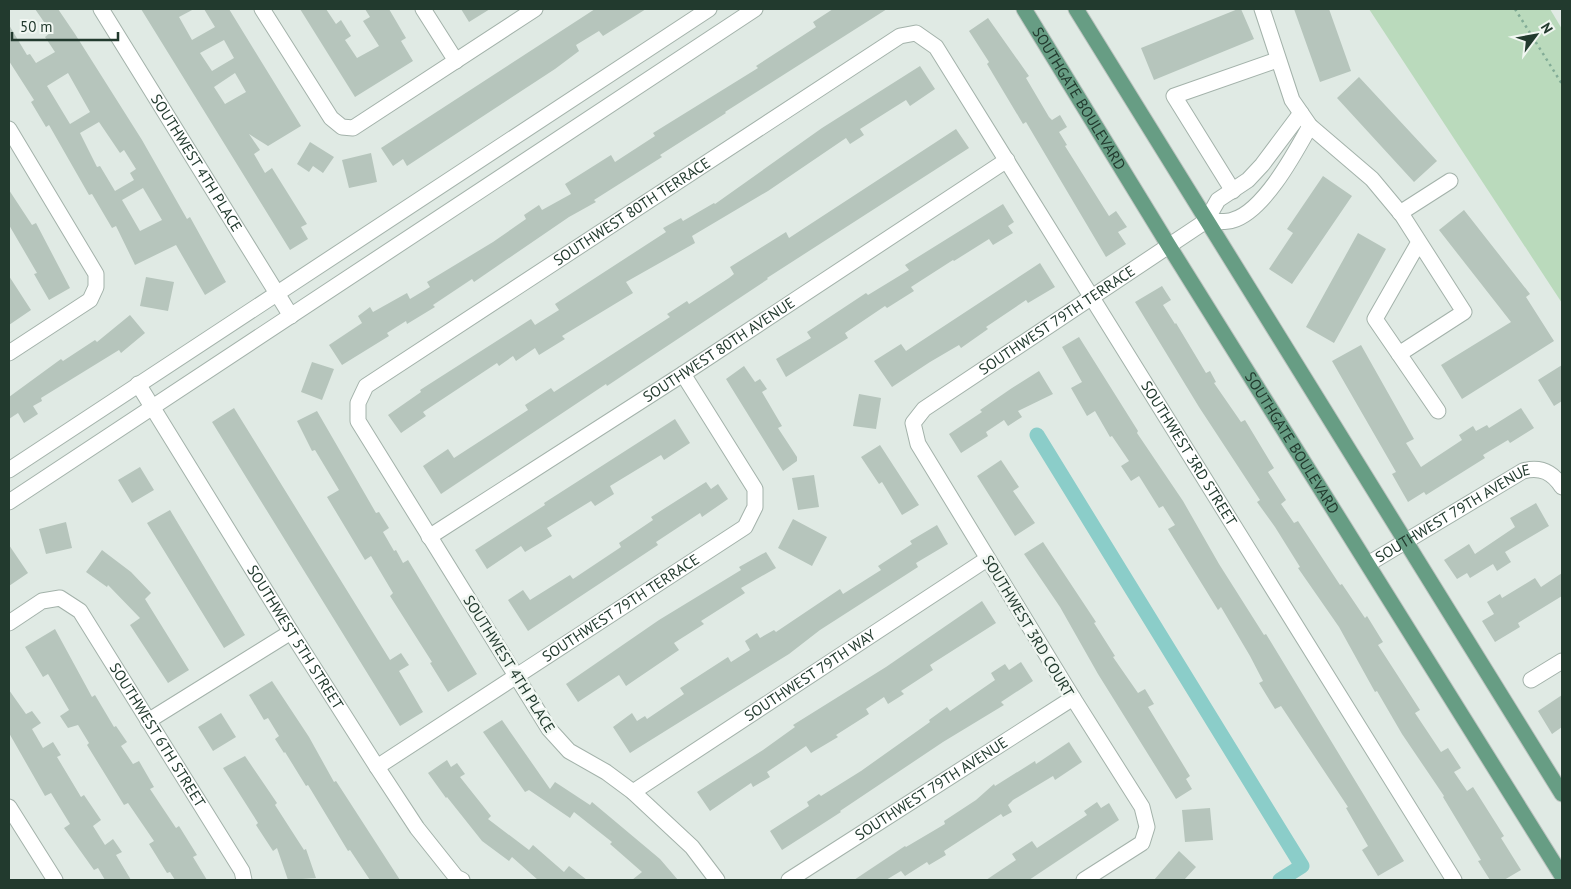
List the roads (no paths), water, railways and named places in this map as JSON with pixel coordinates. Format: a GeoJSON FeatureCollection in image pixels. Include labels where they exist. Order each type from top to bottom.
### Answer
{"type":"FeatureCollection","features":[{"type":"Feature","properties":{"kind":"main road","name":"SOUTHGATE BOULEVARD"},"geometry":{"type":"LineString","coordinates":[[1024,9],[1169,246],[1562,876]]}},
{"type":"Feature","properties":{"kind":"main road"},"geometry":{"type":"LineString","coordinates":[[1076,9],[1562,794]]}},
{"type":"Feature","properties":{"kind":"street","name":"SOUTHWEST 4TH PLACE"},"geometry":{"type":"LineString","coordinates":[[101,9],[291,316]]}},
{"type":"Feature","properties":{"kind":"street"},"geometry":{"type":"LineString","coordinates":[[262,9],[331,118],[342,126],[353,128],[535,9]]}},
{"type":"Feature","properties":{"kind":"street"},"geometry":{"type":"LineString","coordinates":[[423,9],[456,61]]}},
{"type":"Feature","properties":{"kind":"street"},"geometry":{"type":"LineString","coordinates":[[9,470],[709,9]]}},
{"type":"Feature","properties":{"kind":"street"},"geometry":{"type":"LineString","coordinates":[[9,502],[755,9]]}},
{"type":"Feature","properties":{"kind":"street"},"geometry":{"type":"LineString","coordinates":[[1262,9],[1292,100],[1310,126],[1372,179],[1400,213],[1464,312],[1399,354]]}},
{"type":"Feature","properties":{"kind":"street","name":"SOUTHWEST 3RD STREET"},"geometry":{"type":"LineString","coordinates":[[916,33],[936,47],[1454,880]]}},
{"type":"Feature","properties":{"kind":"street","name":"SOUTHWEST 80TH TERRACE"},"geometry":{"type":"LineString","coordinates":[[358,403],[366,386],[900,36],[916,33]]}},
{"type":"Feature","properties":{"kind":"street"},"geometry":{"type":"LineString","coordinates":[[1233,191],[1174,96],[1278,60]]}},
{"type":"Feature","properties":{"kind":"street"},"geometry":{"type":"LineString","coordinates":[[1206,221],[1218,200],[1233,191],[1262,165],[1301,113]]}},
{"type":"Feature","properties":{"kind":"street"},"geometry":{"type":"LineString","coordinates":[[1206,221],[1233,220],[1261,200],[1282,173],[1310,126]]}},
{"type":"Feature","properties":{"kind":"street"},"geometry":{"type":"LineString","coordinates":[[9,129],[96,274],[96,288],[90,300],[9,353]]}},
{"type":"Feature","properties":{"kind":"street","name":"SOUTHWEST 80TH AVENUE"},"geometry":{"type":"LineString","coordinates":[[429,537],[683,374],[1007,160]]}},
{"type":"Feature","properties":{"kind":"street"},"geometry":{"type":"LineString","coordinates":[[1400,213],[1450,181]]}},
{"type":"Feature","properties":{"kind":"street","name":"SOUTHWEST 79TH TERRACE"},"geometry":{"type":"LineString","coordinates":[[913,423],[924,409],[1206,221]]}},
{"type":"Feature","properties":{"kind":"street"},"geometry":{"type":"LineString","coordinates":[[1419,242],[1375,319],[1438,411]]}},
{"type":"Feature","properties":{"kind":"street","name":"SOUTHWEST 79TH TERRACE"},"geometry":{"type":"LineString","coordinates":[[378,767],[745,526],[755,507],[755,489],[683,374]]}},
{"type":"Feature","properties":{"kind":"street","name":"SOUTHWEST 5TH STREET"},"geometry":{"type":"LineString","coordinates":[[138,384],[291,632],[417,828],[456,876],[462,880]]}},
{"type":"Feature","properties":{"kind":"street","name":"SOUTHWEST 4TH PLACE"},"geometry":{"type":"LineString","coordinates":[[358,403],[358,421],[548,729],[569,751],[606,772],[633,792],[692,847],[717,880]]}},
{"type":"Feature","properties":{"kind":"street","name":"SOUTHWEST 3RD COURT"},"geometry":{"type":"LineString","coordinates":[[913,423],[918,444],[987,559],[1142,808],[1147,827],[1142,843],[1084,880]]}},
{"type":"Feature","properties":{"kind":"street","name":"SOUTHWEST 79TH AVENUE"},"geometry":{"type":"LineString","coordinates":[[1368,564],[1524,471],[1540,469],[1552,475],[1562,487]]}},
{"type":"Feature","properties":{"kind":"street","name":"SOUTHWEST 79TH WAY"},"geometry":{"type":"LineString","coordinates":[[633,792],[987,559]]}},
{"type":"Feature","properties":{"kind":"street","name":"SOUTHWEST 6TH STREET"},"geometry":{"type":"LineString","coordinates":[[9,623],[42,602],[60,598],[80,611],[242,871],[244,880]]}},
{"type":"Feature","properties":{"kind":"street"},"geometry":{"type":"LineString","coordinates":[[148,721],[291,632]]}},
{"type":"Feature","properties":{"kind":"street"},"geometry":{"type":"LineString","coordinates":[[1531,680],[1562,661]]}},
{"type":"Feature","properties":{"kind":"street","name":"SOUTHWEST 79TH AVENUE"},"geometry":{"type":"LineString","coordinates":[[789,880],[1073,698]]}},
{"type":"Feature","properties":{"kind":"street"},"geometry":{"type":"LineString","coordinates":[[9,807],[55,880]]}},
{"type":"Feature","properties":{"kind":"waterway"},"geometry":{"type":"LineString","coordinates":[[1037,435],[1302,866],[1280,880]]}}]}
